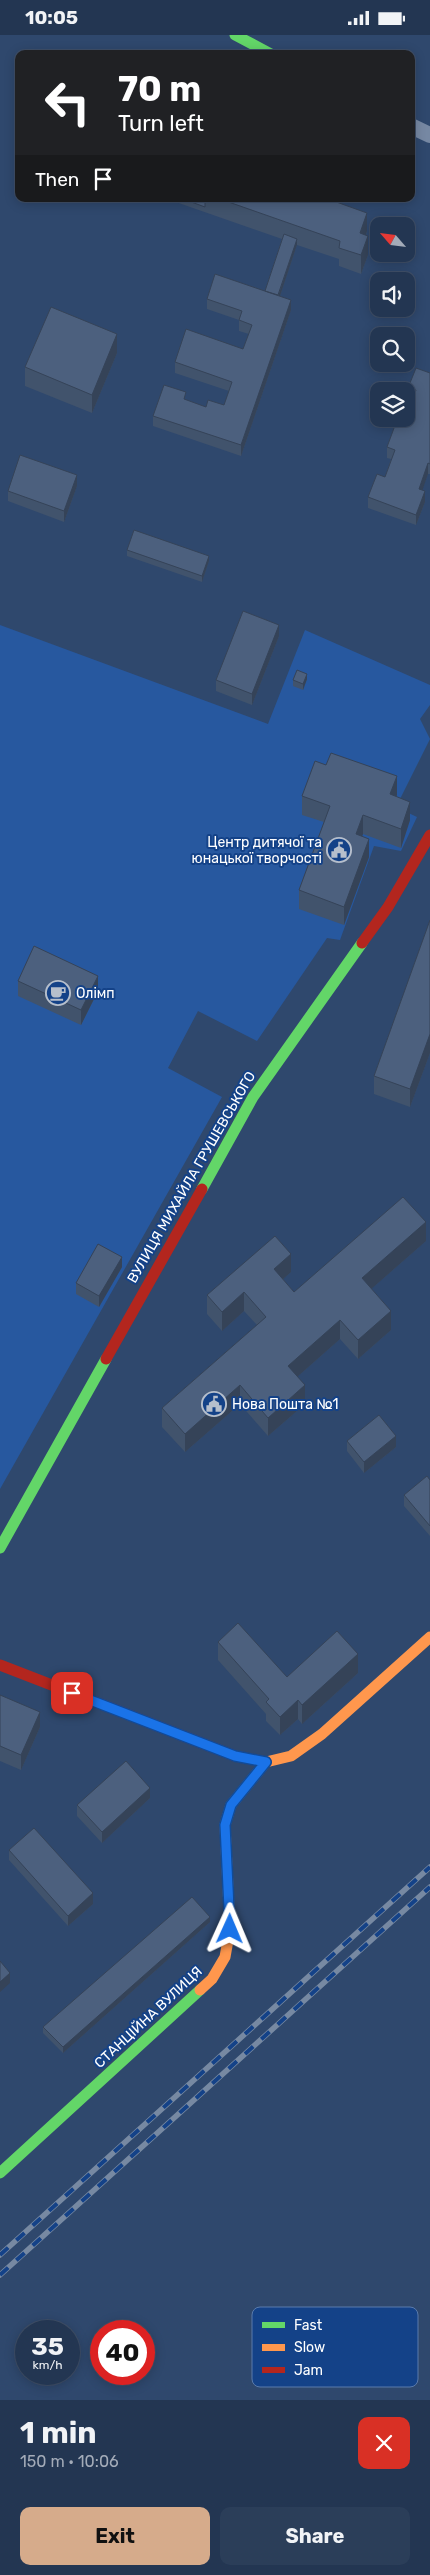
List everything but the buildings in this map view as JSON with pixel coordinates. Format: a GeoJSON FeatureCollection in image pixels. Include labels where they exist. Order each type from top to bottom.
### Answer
{"type":"FeatureCollection","features":[{"type":"Feature","properties":{"kind":"street"},"geometry":{"type":"LineString","coordinates":[[235,35],[263,50]]}},
{"type":"Feature","properties":{"kind":"street"},"geometry":{"type":"LineString","coordinates":[[415,128],[430,135]]}},
{"type":"Feature","properties":{"kind":"street","name":"ВУЛИЦЯ МИХАЙЛА ГРУШЕВСЬКОГО"},"geometry":{"type":"LineString","coordinates":[[0,1549],[253,1097],[388,907],[430,835]]}},
{"type":"Feature","properties":{"kind":"street"},"geometry":{"type":"LineString","coordinates":[[0,1665],[235,1756],[266,1762],[291,1755],[322,1734],[430,1637]]}},
{"type":"Feature","properties":{"kind":"street","name":"СТАНЦІЙНА ВУЛИЦЯ"},"geometry":{"type":"LineString","coordinates":[[0,2173],[212,1979],[225,1957],[230,1929],[225,1825],[231,1805],[266,1762]]}},
{"type":"Feature","properties":{"kind":"shaded area"},"geometry":{"type":"Polygon","coordinates":[[[0,625],[268,724],[305,630],[430,685],[430,705],[420,719],[430,739],[396,807],[417,817],[401,851],[374,846],[340,940],[327,938],[257,1041],[198,1011],[168,1068],[222,1097],[0,1489],[0,625]]]}},
{"type":"Feature","properties":{"kind":"railway"},"geometry":{"type":"LineString","coordinates":[[0,2255],[430,1867]]}},
{"type":"Feature","properties":{"kind":"railway"},"geometry":{"type":"LineString","coordinates":[[0,2275],[430,1887]]}},
{"type":"Feature","properties":{"kind":"traffic: fast"},"geometry":{"type":"LineString","coordinates":[[235,35],[263,50]]}},
{"type":"Feature","properties":{"kind":"traffic: fast"},"geometry":{"type":"LineString","coordinates":[[202,1189],[253,1097],[362,943]]}},
{"type":"Feature","properties":{"kind":"traffic: fast"},"geometry":{"type":"LineString","coordinates":[[0,1548],[106,1359]]}},
{"type":"Feature","properties":{"kind":"traffic: fast"},"geometry":{"type":"LineString","coordinates":[[0,2173],[200,1990]]}},
{"type":"Feature","properties":{"kind":"traffic: slow"},"geometry":{"type":"LineString","coordinates":[[200,1990],[212,1979],[225,1957],[230,1929],[225,1825],[231,1805],[266,1762],[291,1756],[322,1734],[430,1637]]}},
{"type":"Feature","properties":{"kind":"traffic: jam"},"geometry":{"type":"LineString","coordinates":[[362,943],[388,907],[430,835]]}},
{"type":"Feature","properties":{"kind":"traffic: jam"},"geometry":{"type":"LineString","coordinates":[[106,1359],[202,1189]]}},
{"type":"Feature","properties":{"kind":"traffic: jam"},"geometry":{"type":"LineString","coordinates":[[0,1665],[235,1756],[266,1762]]}},
{"type":"Feature","properties":{"kind":"place","name":"Центр дитячої та юнацької творчості"},"geometry":{"type":"Point","coordinates":[339,850]}},
{"type":"Feature","properties":{"kind":"place","name":"Олімп"},"geometry":{"type":"Point","coordinates":[58,993]}},
{"type":"Feature","properties":{"kind":"place","name":"Нова Пошта №1"},"geometry":{"type":"Point","coordinates":[214,1404]}},
{"type":"Feature","properties":{"kind":"route"},"geometry":{"type":"LineString","coordinates":[[72,1693],[235,1756],[266,1762],[256,1777],[231,1805],[225,1825],[225,1868],[230,1905],[230,1929]]}}]}
